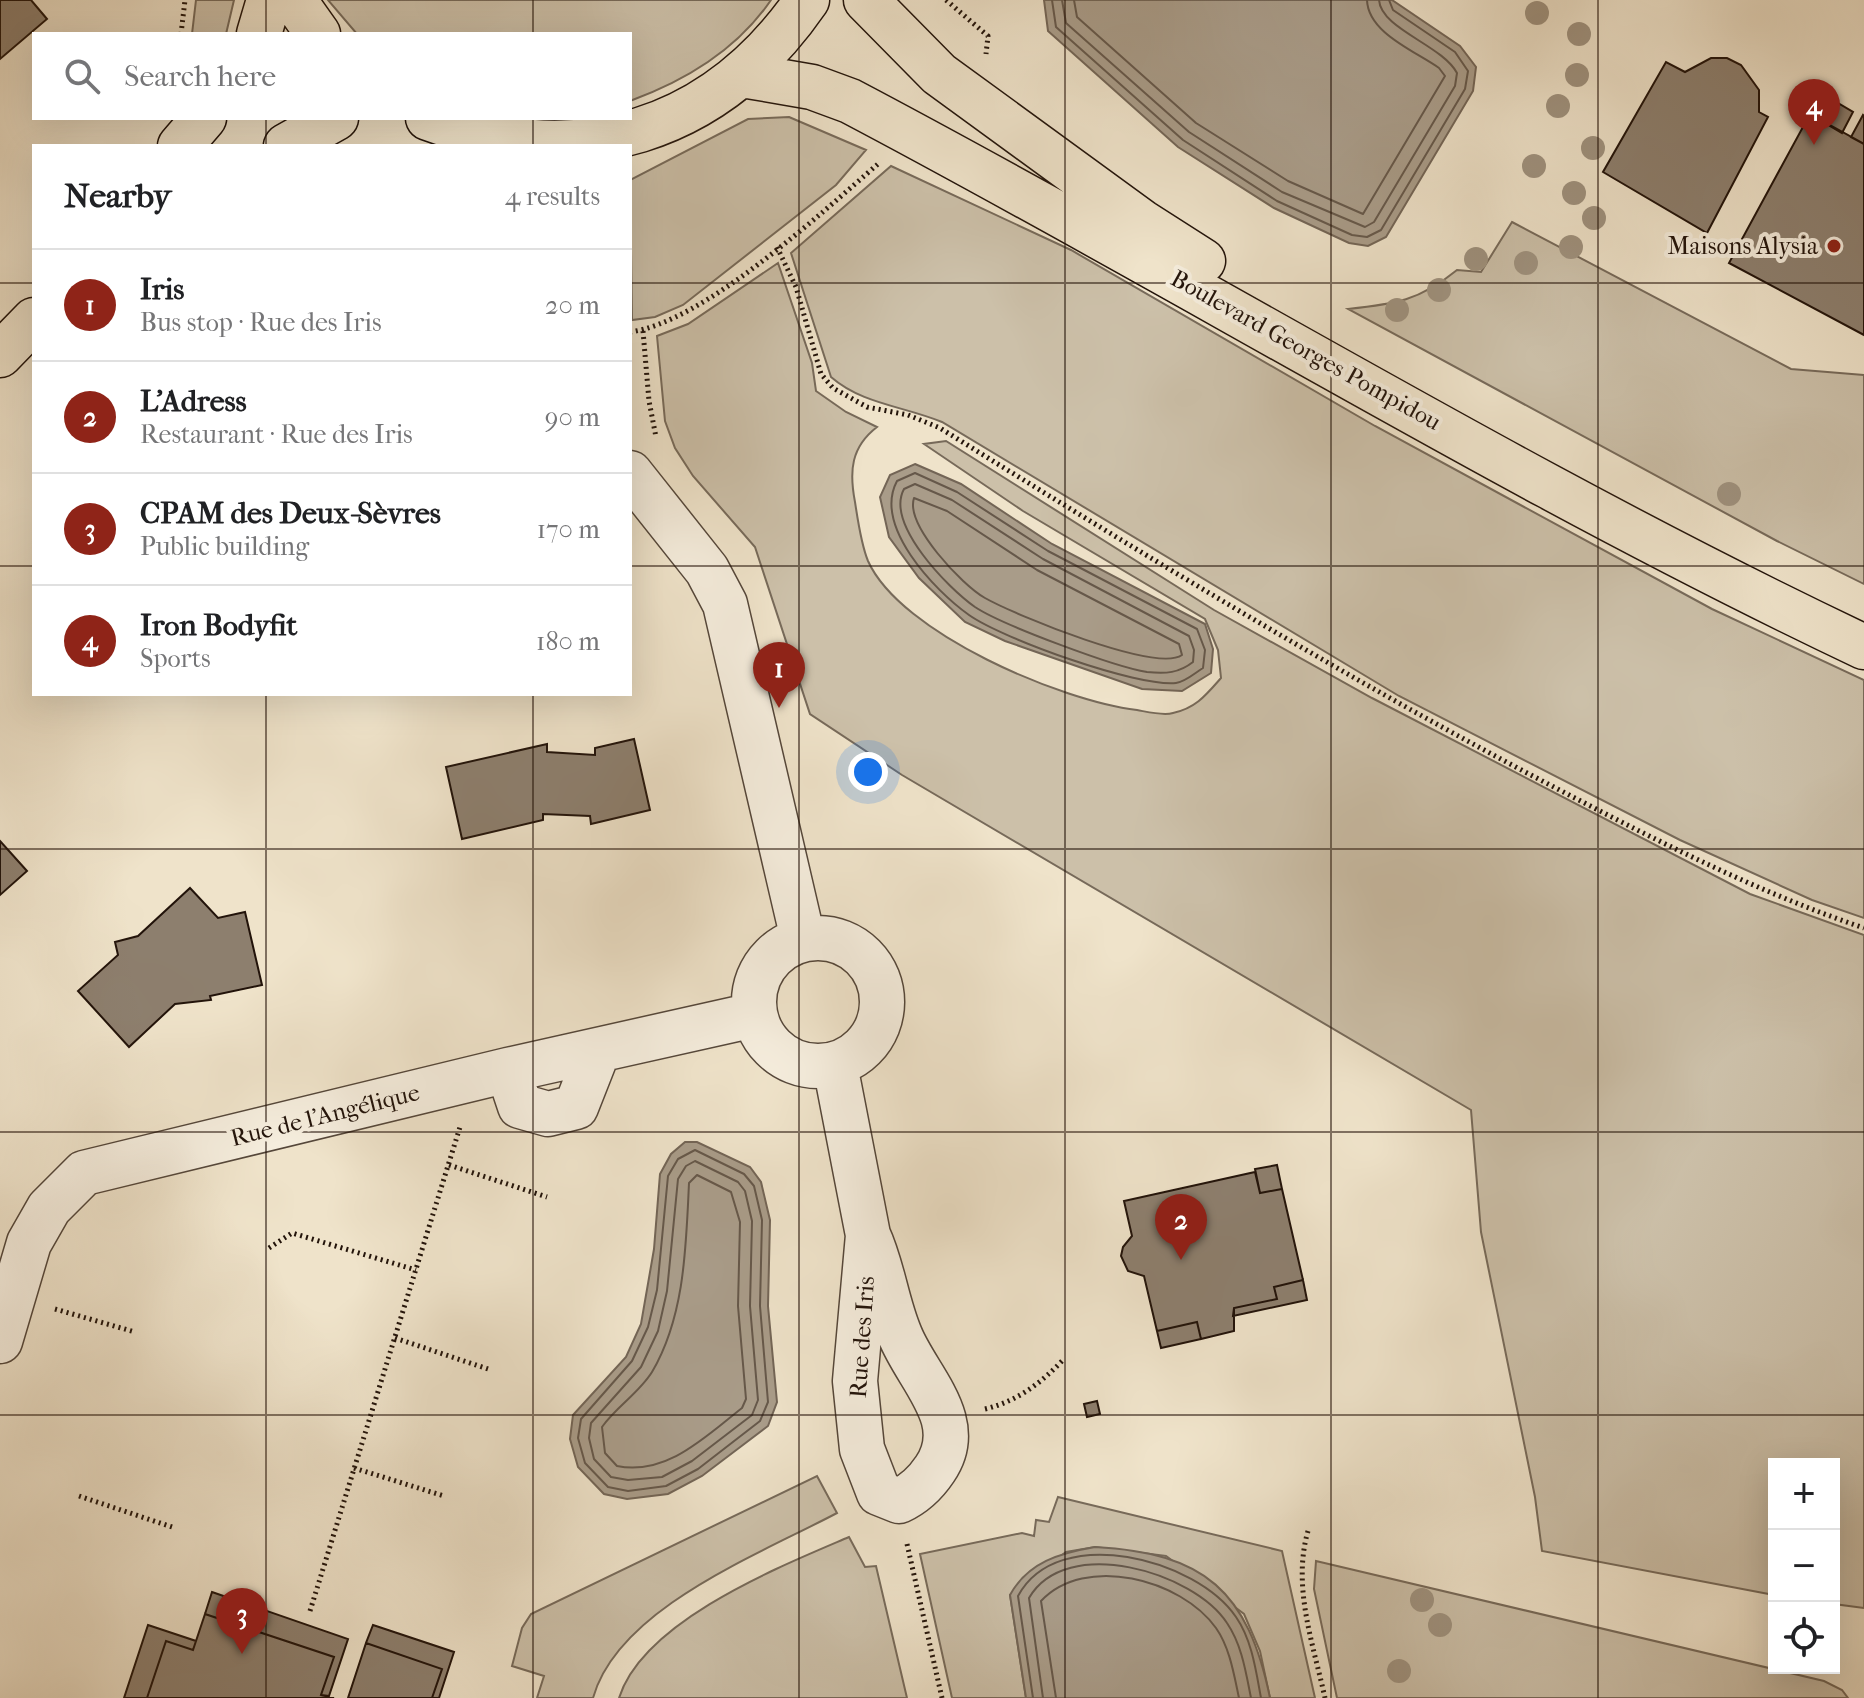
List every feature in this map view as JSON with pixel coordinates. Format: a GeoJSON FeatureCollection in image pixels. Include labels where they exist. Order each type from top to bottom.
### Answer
{"type":"FeatureCollection","features":[{"type":"Feature","properties":{"kind":"main road"},"geometry":{"type":"LineString","coordinates":[[260,32],[269,0]]}},
{"type":"Feature","properties":{"kind":"main road"},"geometry":{"type":"LineString","coordinates":[[294,0],[317,32]]}},
{"type":"Feature","properties":{"kind":"main road"},"geometry":{"type":"LineString","coordinates":[[434,120],[503,143],[622,140],[711,98],[742,75],[783,35],[807,0]]}},
{"type":"Feature","properties":{"kind":"main road","name":"Boulevard Georges Pompidou"},"geometry":{"type":"LineString","coordinates":[[866,0],[948,80],[1142,222],[1204,262],[1679,524],[1864,615]]}},
{"type":"Feature","properties":{"kind":"main road","name":"Boulevard Georges Pompidou"},"geometry":{"type":"LineString","coordinates":[[742,75],[812,87],[899,127],[1178,278],[1424,418],[1678,554],[1864,647]]}},
{"type":"Feature","properties":{"kind":"main road"},"geometry":{"type":"LineString","coordinates":[[182,144],[202,120]]}},
{"type":"Feature","properties":{"kind":"main road"},"geometry":{"type":"LineString","coordinates":[[290,144],[332,120]]}},
{"type":"Feature","properties":{"kind":"street"},"geometry":{"type":"LineString","coordinates":[[632,476],[707,570],[725,604],[803,939]]}},
{"type":"Feature","properties":{"kind":"street"},"geometry":{"type":"LineString","coordinates":[[824,937],[844,942],[861,953],[874,969],[882,989],[878,1027],[868,1044],[835,1065],[814,1067],[793,1062],[775,1051],[762,1035],[754,1015],[753,995],[758,976],[769,959],[784,947],[803,939],[824,937]]}},
{"type":"Feature","properties":{"kind":"street","name":"Rue de l'Angélique"},"geometry":{"type":"LineString","coordinates":[[0,1341],[29,1243],[49,1208],[84,1173],[508,1070],[754,1015]]}},
{"type":"Feature","properties":{"kind":"street","name":"Rue des Iris"},"geometry":{"type":"LineString","coordinates":[[835,1065],[868,1235],[882,1264],[898,1333],[935,1396],[947,1441],[943,1458],[931,1475],[914,1494],[899,1501],[879,1493],[870,1475],[856,1407],[855,1381],[868,1235]]}},
{"type":"Feature","properties":{"kind":"path"},"geometry":{"type":"LineString","coordinates":[[181,32],[185,0]]}},
{"type":"Feature","properties":{"kind":"path"},"geometry":{"type":"LineString","coordinates":[[946,0],[988,36],[988,52],[948,80]]}},
{"type":"Feature","properties":{"kind":"path"},"geometry":{"type":"LineString","coordinates":[[632,331],[681,317],[777,247],[882,160],[899,127]]}},
{"type":"Feature","properties":{"kind":"path"},"geometry":{"type":"LineString","coordinates":[[777,247],[796,287],[821,374],[849,400],[908,415],[940,428],[1236,612],[1413,712],[1593,807],[1732,875],[1864,928]]}},
{"type":"Feature","properties":{"kind":"path"},"geometry":{"type":"LineString","coordinates":[[310,1611],[463,1120]]}},
{"type":"Feature","properties":{"kind":"path"},"geometry":{"type":"LineString","coordinates":[[449,1165],[547,1197]]}},
{"type":"Feature","properties":{"kind":"path"},"geometry":{"type":"LineString","coordinates":[[269,1248],[292,1233],[416,1270]]}},
{"type":"Feature","properties":{"kind":"path"},"geometry":{"type":"LineString","coordinates":[[15,1296],[135,1332]]}},
{"type":"Feature","properties":{"kind":"path"},"geometry":{"type":"LineString","coordinates":[[395,1338],[488,1369]]}},
{"type":"Feature","properties":{"kind":"path"},"geometry":{"type":"LineString","coordinates":[[973,1412],[1009,1403],[1043,1380],[1064,1359]]}},
{"type":"Feature","properties":{"kind":"path"},"geometry":{"type":"LineString","coordinates":[[354,1468],[444,1496]]}},
{"type":"Feature","properties":{"kind":"path"},"geometry":{"type":"LineString","coordinates":[[79,1496],[175,1528]]}},
{"type":"Feature","properties":{"kind":"path"},"geometry":{"type":"LineString","coordinates":[[1308,1531],[1301,1556],[1300,1581],[1325,1698]]}},
{"type":"Feature","properties":{"kind":"path"},"geometry":{"type":"LineString","coordinates":[[907,1543],[942,1698]]}},
{"type":"Feature","properties":{"kind":"shaded area"},"geometry":{"type":"Polygon","coordinates":[[[196,0],[234,0],[226,32],[192,32],[196,0]]]}},
{"type":"Feature","properties":{"kind":"shaded area"},"geometry":{"type":"Polygon","coordinates":[[[328,0],[771,0],[742,34],[708,62],[670,84],[632,100],[632,32],[355,32],[328,0]]]}},
{"type":"Feature","properties":{"kind":"shaded area"},"geometry":{"type":"Polygon","coordinates":[[[789,117],[866,150],[836,185],[683,305],[655,317],[632,320],[632,179],[748,119],[789,117]]]}},
{"type":"Feature","properties":{"kind":"shaded area"},"geometry":{"type":"Polygon","coordinates":[[[891,166],[1071,250],[1375,426],[1712,609],[1864,680],[1864,918],[1812,900],[1680,840],[1399,696],[942,422],[869,399],[831,377],[791,253],[891,166]]]}},
{"type":"Feature","properties":{"kind":"shaded area"},"geometry":{"type":"Polygon","coordinates":[[[1512,222],[1791,369],[1864,375],[1864,584],[1777,541],[1348,309],[1418,295],[1457,270],[1481,272],[1512,222]]]}},
{"type":"Feature","properties":{"kind":"shaded area"},"geometry":{"type":"Polygon","coordinates":[[[778,263],[812,363],[816,391],[846,412],[877,427],[857,451],[852,470],[853,491],[868,561],[886,588],[913,614],[987,660],[1068,693],[1105,704],[1155,713],[1169,714],[1188,708],[1221,678],[1218,650],[1205,619],[1023,511],[924,444],[946,441],[1214,610],[1372,698],[1750,894],[1864,935],[1864,1608],[1840,1605],[1840,1458],[1768,1458],[1768,1594],[1542,1551],[1535,1497],[1481,1232],[1471,1110],[902,775],[810,714],[755,547],[693,476],[675,448],[665,421],[657,336],[688,324],[778,263]]]}},
{"type":"Feature","properties":{"kind":"shaded area"},"geometry":{"type":"Polygon","coordinates":[[[817,1476],[837,1513],[733,1566],[661,1611],[631,1637],[608,1666],[593,1698],[537,1698],[544,1676],[512,1666],[522,1628],[531,1614],[817,1476]]]}},
{"type":"Feature","properties":{"kind":"shaded area"},"geometry":{"type":"Polygon","coordinates":[[[1058,1497],[1282,1551],[1315,1698],[1270,1698],[1260,1651],[1244,1614],[1166,1556],[1095,1547],[1066,1552],[1010,1595],[1026,1698],[952,1698],[920,1554],[1022,1533],[1034,1536],[1036,1520],[1049,1522],[1058,1497]]]}},
{"type":"Feature","properties":{"kind":"shaded area"},"geometry":{"type":"Polygon","coordinates":[[[849,1537],[865,1567],[876,1566],[907,1698],[619,1698],[633,1670],[655,1645],[684,1621],[752,1581],[849,1537]]]}},
{"type":"Feature","properties":{"kind":"shaded area"},"geometry":{"type":"Polygon","coordinates":[[[1316,1561],[1768,1668],[1768,1674],[1794,1674],[1824,1681],[1842,1690],[1848,1698],[1337,1698],[1314,1589],[1316,1561]]]}},
{"type":"Feature","properties":{"kind":"water"},"geometry":{"type":"Polygon","coordinates":[[[1044,0],[1392,0],[1460,46],[1476,67],[1473,91],[1386,237],[1368,246],[1349,243],[1274,208],[1178,147],[1048,31],[1044,0]]]}},
{"type":"Feature","properties":{"kind":"water"},"geometry":{"type":"Polygon","coordinates":[[[915,464],[961,484],[1052,544],[1205,624],[1213,649],[1211,673],[1182,691],[1142,689],[1005,641],[965,622],[919,578],[889,537],[880,497],[890,475],[915,464]]]}},
{"type":"Feature","properties":{"kind":"water"},"geometry":{"type":"Polygon","coordinates":[[[685,1142],[697,1142],[750,1167],[761,1182],[770,1220],[768,1306],[777,1402],[768,1426],[702,1476],[668,1494],[627,1499],[604,1494],[578,1467],[570,1439],[573,1415],[626,1357],[641,1324],[654,1249],[660,1174],[671,1154],[685,1142]]]}},
{"type":"Feature","properties":{"kind":"water"},"geometry":{"type":"Polygon","coordinates":[[[1095,1547],[1166,1558],[1193,1569],[1216,1585],[1234,1605],[1249,1630],[1270,1698],[1026,1698],[1010,1595],[1026,1574],[1046,1561],[1095,1547]]]}},
{"type":"Feature","properties":{"kind":"building"},"geometry":{"type":"Polygon","coordinates":[[[0,0],[31,0],[47,19],[0,59],[0,0]]]}},
{"type":"Feature","properties":{"kind":"building"},"geometry":{"type":"Polygon","coordinates":[[[1711,58],[1727,58],[1741,65],[1759,90],[1759,112],[1768,117],[1707,233],[1603,172],[1666,62],[1685,72],[1711,58]]]}},
{"type":"Feature","properties":{"kind":"building"},"geometry":{"type":"Polygon","coordinates":[[[1821,93],[1853,112],[1842,133],[1810,114],[1821,93]]]}},
{"type":"Feature","properties":{"kind":"building"},"geometry":{"type":"Polygon","coordinates":[[[1810,114],[1864,144],[1864,335],[1729,263],[1810,114]]]}},
{"type":"Feature","properties":{"kind":"building"},"geometry":{"type":"Polygon","coordinates":[[[1864,116],[1864,144],[1851,137],[1864,116]]]}},
{"type":"Feature","properties":{"kind":"building"},"geometry":{"type":"Polygon","coordinates":[[[634,739],[650,810],[591,824],[590,816],[543,814],[543,820],[462,839],[446,767],[547,744],[547,752],[595,755],[595,748],[634,739]]]}},
{"type":"Feature","properties":{"kind":"building"},"geometry":{"type":"Polygon","coordinates":[[[0,841],[27,871],[0,895],[0,841]]]}},
{"type":"Feature","properties":{"kind":"building"},"geometry":{"type":"Polygon","coordinates":[[[190,888],[218,918],[245,912],[262,985],[210,996],[211,1000],[175,1004],[129,1047],[78,991],[118,955],[115,942],[138,936],[190,888]]]}},
{"type":"Feature","properties":{"kind":"building"},"geometry":{"type":"Polygon","coordinates":[[[1277,1165],[1282,1189],[1260,1193],[1255,1169],[1277,1165]]]}},
{"type":"Feature","properties":{"kind":"building"},"geometry":{"type":"Polygon","coordinates":[[[1255,1172],[1260,1193],[1282,1189],[1303,1280],[1274,1287],[1277,1299],[1234,1308],[1234,1331],[1201,1339],[1197,1322],[1157,1331],[1144,1276],[1128,1271],[1121,1256],[1123,1247],[1132,1236],[1124,1201],[1255,1172]]]}},
{"type":"Feature","properties":{"kind":"building"},"geometry":{"type":"Polygon","coordinates":[[[1303,1280],[1307,1300],[1233,1316],[1234,1308],[1277,1299],[1274,1287],[1303,1280]]]}},
{"type":"Feature","properties":{"kind":"building"},"geometry":{"type":"Polygon","coordinates":[[[1197,1322],[1201,1339],[1161,1348],[1157,1331],[1197,1322]]]}},
{"type":"Feature","properties":{"kind":"building"},"geometry":{"type":"Polygon","coordinates":[[[1097,1401],[1100,1414],[1087,1417],[1084,1404],[1097,1401]]]}},
{"type":"Feature","properties":{"kind":"building"},"geometry":{"type":"Polygon","coordinates":[[[212,1592],[348,1639],[329,1696],[321,1695],[334,1657],[205,1614],[212,1592]]]}},
{"type":"Feature","properties":{"kind":"building"},"geometry":{"type":"Polygon","coordinates":[[[205,1614],[334,1657],[321,1695],[334,1698],[147,1698],[166,1641],[193,1650],[205,1614]]]}},
{"type":"Feature","properties":{"kind":"building"},"geometry":{"type":"Polygon","coordinates":[[[148,1625],[196,1641],[193,1650],[166,1641],[147,1698],[124,1698],[148,1625]]]}},
{"type":"Feature","properties":{"kind":"building"},"geometry":{"type":"Polygon","coordinates":[[[373,1625],[454,1652],[439,1698],[432,1698],[442,1669],[366,1643],[373,1625]]]}},
{"type":"Feature","properties":{"kind":"building"},"geometry":{"type":"Polygon","coordinates":[[[366,1643],[442,1669],[432,1698],[348,1698],[366,1643]]]}},
{"type":"Feature","properties":{"kind":"place","name":"Iron Bodyfit"},"geometry":{"type":"Point","coordinates":[1814,145]}},
{"type":"Feature","properties":{"kind":"place","name":"Maisons Alysia"},"geometry":{"type":"Point","coordinates":[1834,246]}},
{"type":"Feature","properties":{"kind":"place","name":"Iris"},"geometry":{"type":"Point","coordinates":[779,708]}},
{"type":"Feature","properties":{"kind":"place","name":"L'Adress"},"geometry":{"type":"Point","coordinates":[1181,1260]}},
{"type":"Feature","properties":{"kind":"place","name":"CPAM des Deux-Sèvres"},"geometry":{"type":"Point","coordinates":[242,1654]}}]}
